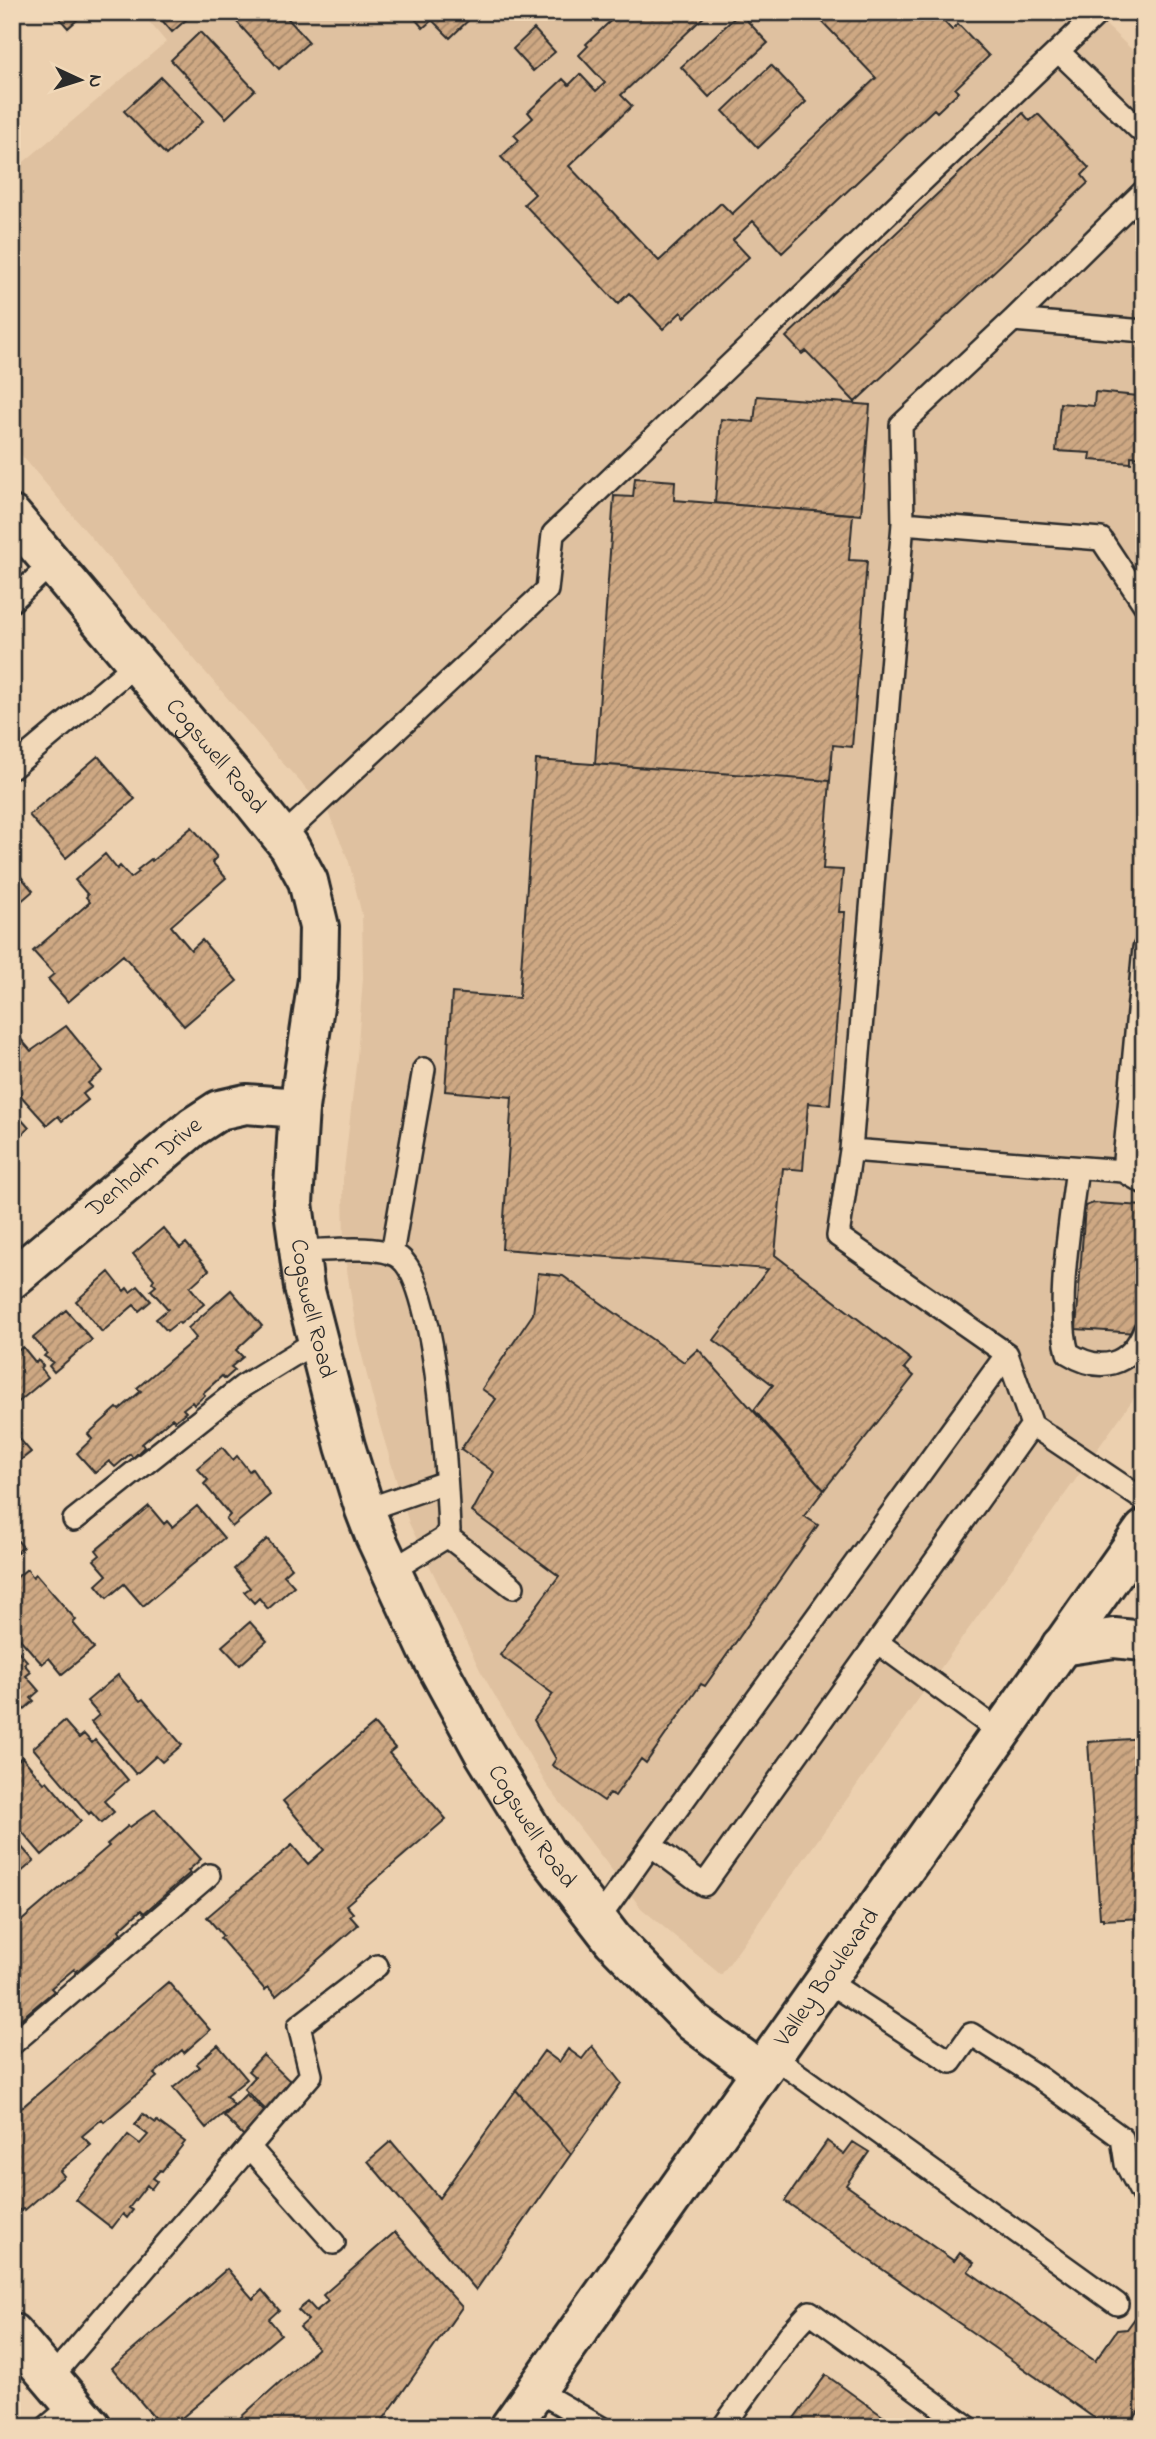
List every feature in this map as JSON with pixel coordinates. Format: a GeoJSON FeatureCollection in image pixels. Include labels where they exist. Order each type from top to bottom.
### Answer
{"type":"FeatureCollection","features":[{"type":"Feature","properties":{"kind":"street","name":"Cogswell Road"},"geometry":{"type":"LineString","coordinates":[[12,516],[282,837],[308,881],[318,927],[318,979],[299,1108],[293,1203],[304,1287],[345,1446],[365,1510],[428,1650],[483,1751],[545,1852],[613,1940],[693,2022],[766,2063]]}},
{"type":"Feature","properties":{"kind":"street","name":"Denholm Drive"},"geometry":{"type":"LineString","coordinates":[[12,1279],[193,1127],[219,1110],[246,1104],[299,1108]]}},
{"type":"Feature","properties":{"kind":"street","name":"Valley Boulevard"},"geometry":{"type":"LineString","coordinates":[[510,2427],[1144,1530]]}},
{"type":"Feature","properties":{"kind":"street"},"geometry":{"type":"LineString","coordinates":[[1062,1646],[1114,1638],[1144,1641]]}},
{"type":"Feature","properties":{"kind":"street"},"geometry":{"type":"LineString","coordinates":[[12,2333],[66,2409]]}},
{"type":"Feature","properties":{"kind":"lane"},"geometry":{"type":"LineString","coordinates":[[282,837],[547,590],[553,534],[1099,12]]}},
{"type":"Feature","properties":{"kind":"lane"},"geometry":{"type":"LineString","coordinates":[[1058,51],[1144,134]]}},
{"type":"Feature","properties":{"kind":"lane"},"geometry":{"type":"LineString","coordinates":[[1144,191],[901,425],[903,523],[851,1150],[838,1236],[1007,1354],[1032,1425],[1144,1500]]}},
{"type":"Feature","properties":{"kind":"lane"},"geometry":{"type":"LineString","coordinates":[[1013,320],[1144,331]]}},
{"type":"Feature","properties":{"kind":"lane"},"geometry":{"type":"LineString","coordinates":[[903,523],[1101,539],[1144,604]]}},
{"type":"Feature","properties":{"kind":"lane"},"geometry":{"type":"LineString","coordinates":[[12,601],[52,563]]}},
{"type":"Feature","properties":{"kind":"lane"},"geometry":{"type":"LineString","coordinates":[[12,768],[137,663]]}},
{"type":"Feature","properties":{"kind":"lane"},"geometry":{"type":"LineString","coordinates":[[1124,1171],[1139,1050],[1144,948]]}},
{"type":"Feature","properties":{"kind":"lane"},"geometry":{"type":"LineString","coordinates":[[392,1254],[424,1069]]}},
{"type":"Feature","properties":{"kind":"lane"},"geometry":{"type":"LineString","coordinates":[[851,1150],[1124,1171],[1144,1183]]}},
{"type":"Feature","properties":{"kind":"lane"},"geometry":{"type":"LineString","coordinates":[[1077,1168],[1065,1280],[1063,1337],[1068,1353],[1084,1363],[1113,1363],[1131,1355],[1144,1331]]}},
{"type":"Feature","properties":{"kind":"lane"},"geometry":{"type":"LineString","coordinates":[[300,1251],[385,1250],[401,1259],[412,1274],[432,1339],[440,1402],[449,1530],[447,1536],[391,1572]]}},
{"type":"Feature","properties":{"kind":"lane"},"geometry":{"type":"LineString","coordinates":[[74,1520],[243,1386],[318,1339]]}},
{"type":"Feature","properties":{"kind":"lane"},"geometry":{"type":"LineString","coordinates":[[598,1920],[1007,1354]]}},
{"type":"Feature","properties":{"kind":"lane"},"geometry":{"type":"LineString","coordinates":[[651,1844],[704,1885],[1032,1425]]}},
{"type":"Feature","properties":{"kind":"lane"},"geometry":{"type":"LineString","coordinates":[[365,1510],[446,1482]]}},
{"type":"Feature","properties":{"kind":"lane"},"geometry":{"type":"LineString","coordinates":[[447,1536],[513,1587]]}},
{"type":"Feature","properties":{"kind":"lane"},"geometry":{"type":"LineString","coordinates":[[877,1642],[1000,1732]]}},
{"type":"Feature","properties":{"kind":"lane"},"geometry":{"type":"LineString","coordinates":[[12,2044],[209,1875]]}},
{"type":"Feature","properties":{"kind":"lane"},"geometry":{"type":"LineString","coordinates":[[66,2409],[248,2147],[311,2075],[299,2026],[377,1966]]}},
{"type":"Feature","properties":{"kind":"lane"},"geometry":{"type":"LineString","coordinates":[[825,1980],[951,2062],[971,2034],[1040,2078],[1122,2138],[1126,2164],[1144,2198]]}},
{"type":"Feature","properties":{"kind":"lane"},"geometry":{"type":"LineString","coordinates":[[766,2063],[1117,2304]]}},
{"type":"Feature","properties":{"kind":"lane"},"geometry":{"type":"LineString","coordinates":[[248,2147],[334,2243]]}},
{"type":"Feature","properties":{"kind":"lane"},"geometry":{"type":"LineString","coordinates":[[723,2427],[789,2335],[810,2312],[968,2427]]}},
{"type":"Feature","properties":{"kind":"lane"},"geometry":{"type":"LineString","coordinates":[[536,2390],[600,2427]]}},
{"type":"Feature","properties":{"kind":"shaded area"},"geometry":{"type":"Polygon","coordinates":[[[141,12],[1092,12],[1144,61],[1144,1384],[721,1975],[641,1908],[546,1784],[480,1670],[409,1523],[357,1336],[344,1250],[343,1179],[363,978],[362,915],[349,862],[328,812],[279,759],[12,444],[12,172],[166,42],[141,12]]]}},
{"type":"Feature","properties":{"kind":"building"},"geometry":{"type":"Polygon","coordinates":[[[54,12],[86,12],[68,28],[54,12]]]}},
{"type":"Feature","properties":{"kind":"building"},"geometry":{"type":"Polygon","coordinates":[[[155,12],[195,12],[172,32],[155,12]]]}},
{"type":"Feature","properties":{"kind":"building"},"geometry":{"type":"Polygon","coordinates":[[[228,12],[282,12],[309,42],[279,69],[228,12]]]}},
{"type":"Feature","properties":{"kind":"building"},"geometry":{"type":"Polygon","coordinates":[[[409,12],[477,12],[450,38],[432,20],[423,28],[409,12]]]}},
{"type":"Feature","properties":{"kind":"building"},"geometry":{"type":"Polygon","coordinates":[[[620,12],[709,12],[621,95],[632,106],[569,166],[659,261],[721,203],[732,214],[876,78],[813,12],[935,12],[952,30],[958,24],[989,56],[955,89],[958,92],[937,112],[934,109],[782,253],[753,221],[733,240],[749,257],[685,317],[681,312],[663,329],[629,293],[618,304],[524,204],[535,194],[501,157],[519,140],[514,135],[533,118],[528,112],[563,79],[569,85],[580,74],[596,91],[605,83],[579,55],[588,46],[586,44],[620,12]]]}},
{"type":"Feature","properties":{"kind":"building"},"geometry":{"type":"Polygon","coordinates":[[[740,13],[768,43],[709,97],[681,67],[740,13]]]}},
{"type":"Feature","properties":{"kind":"building"},"geometry":{"type":"Polygon","coordinates":[[[534,29],[555,52],[533,71],[513,49],[534,29]]]}},
{"type":"Feature","properties":{"kind":"building"},"geometry":{"type":"Polygon","coordinates":[[[200,32],[255,90],[226,118],[171,60],[200,32]]]}},
{"type":"Feature","properties":{"kind":"building"},"geometry":{"type":"Polygon","coordinates":[[[771,65],[806,102],[758,148],[723,111],[771,65]]]}},
{"type":"Feature","properties":{"kind":"building"},"geometry":{"type":"Polygon","coordinates":[[[161,77],[203,121],[166,155],[124,111],[161,77]]]}},
{"type":"Feature","properties":{"kind":"building"},"geometry":{"type":"Polygon","coordinates":[[[1023,113],[1030,121],[1038,114],[1089,168],[1082,175],[1088,183],[855,402],[806,351],[802,354],[786,337],[1023,113]]]}},
{"type":"Feature","properties":{"kind":"building"},"geometry":{"type":"Polygon","coordinates":[[[1095,392],[1138,396],[1137,409],[1144,410],[1144,457],[1131,456],[1131,463],[1090,460],[1091,453],[1056,451],[1060,403],[1094,406],[1095,392]]]}},
{"type":"Feature","properties":{"kind":"building"},"geometry":{"type":"Polygon","coordinates":[[[757,396],[870,405],[861,515],[715,503],[721,419],[754,422],[757,396]]]}},
{"type":"Feature","properties":{"kind":"building"},"geometry":{"type":"Polygon","coordinates":[[[635,478],[675,481],[674,500],[853,514],[849,560],[867,561],[852,747],[833,745],[830,781],[595,764],[614,496],[633,497],[635,478]]]}},
{"type":"Feature","properties":{"kind":"building"},"geometry":{"type":"Polygon","coordinates":[[[98,756],[135,799],[66,858],[29,815],[98,756]]]}},
{"type":"Feature","properties":{"kind":"building"},"geometry":{"type":"Polygon","coordinates":[[[536,760],[830,781],[823,869],[843,870],[839,912],[845,912],[830,1105],[808,1103],[803,1170],[783,1168],[775,1255],[911,1360],[904,1368],[914,1376],[824,1490],[754,1410],[773,1385],[714,1340],[768,1269],[502,1249],[512,1097],[445,1091],[452,993],[519,998],[536,760]]]}},
{"type":"Feature","properties":{"kind":"building"},"geometry":{"type":"Polygon","coordinates":[[[192,827],[217,857],[212,862],[226,878],[171,926],[191,950],[202,940],[237,981],[184,1026],[123,955],[68,1002],[48,979],[54,974],[33,951],[90,902],[86,897],[88,895],[75,880],[105,854],[117,869],[120,866],[131,878],[139,872],[137,870],[151,859],[152,861],[192,827]]]}},
{"type":"Feature","properties":{"kind":"building"},"geometry":{"type":"Polygon","coordinates":[[[12,865],[19,870],[17,872],[33,891],[12,909],[12,865]]]}},
{"type":"Feature","properties":{"kind":"building"},"geometry":{"type":"Polygon","coordinates":[[[66,1026],[103,1071],[88,1083],[92,1087],[83,1094],[88,1100],[62,1121],[58,1116],[47,1125],[12,1086],[12,1029],[31,1051],[66,1026]]]}},
{"type":"Feature","properties":{"kind":"building"},"geometry":{"type":"Polygon","coordinates":[[[12,1109],[29,1128],[16,1139],[21,1146],[12,1154],[12,1109]]]}},
{"type":"Feature","properties":{"kind":"building"},"geometry":{"type":"Polygon","coordinates":[[[1094,1203],[1144,1206],[1137,1333],[1076,1329],[1085,1206],[1094,1203]]]}},
{"type":"Feature","properties":{"kind":"building"},"geometry":{"type":"Polygon","coordinates":[[[163,1228],[180,1248],[186,1243],[209,1270],[190,1287],[204,1304],[167,1331],[156,1319],[168,1309],[151,1290],[156,1286],[152,1282],[154,1279],[133,1254],[163,1228]]]}},
{"type":"Feature","properties":{"kind":"building"},"geometry":{"type":"Polygon","coordinates":[[[109,1272],[124,1291],[127,1288],[130,1292],[138,1286],[151,1301],[139,1311],[134,1305],[102,1332],[76,1301],[109,1272]]]}},
{"type":"Feature","properties":{"kind":"building"},"geometry":{"type":"Polygon","coordinates":[[[538,1273],[563,1276],[684,1362],[698,1349],[824,1490],[804,1516],[818,1525],[705,1686],[701,1684],[646,1763],[641,1759],[615,1796],[610,1793],[604,1801],[552,1765],[556,1759],[534,1720],[553,1694],[500,1655],[559,1576],[472,1512],[494,1472],[461,1449],[496,1399],[482,1389],[533,1314],[538,1273]]]}},
{"type":"Feature","properties":{"kind":"building"},"geometry":{"type":"Polygon","coordinates":[[[231,1290],[262,1326],[236,1350],[243,1357],[231,1367],[235,1370],[225,1379],[222,1376],[194,1405],[192,1402],[183,1409],[186,1412],[175,1421],[172,1418],[142,1444],[144,1447],[133,1458],[130,1454],[115,1467],[109,1461],[95,1473],[77,1453],[92,1439],[88,1434],[141,1391],[137,1388],[196,1338],[188,1328],[231,1290]]]}},
{"type":"Feature","properties":{"kind":"building"},"geometry":{"type":"Polygon","coordinates":[[[66,1310],[92,1340],[54,1372],[49,1366],[53,1362],[44,1356],[47,1353],[33,1338],[66,1310]]]}},
{"type":"Feature","properties":{"kind":"building"},"geometry":{"type":"Polygon","coordinates":[[[23,1347],[36,1363],[38,1360],[43,1366],[41,1368],[48,1377],[15,1405],[12,1402],[12,1355],[23,1347]]]}},
{"type":"Feature","properties":{"kind":"building"},"geometry":{"type":"Polygon","coordinates":[[[15,1427],[20,1433],[18,1437],[31,1452],[12,1467],[12,1428],[15,1427]]]}},
{"type":"Feature","properties":{"kind":"building"},"geometry":{"type":"Polygon","coordinates":[[[222,1447],[233,1460],[237,1456],[249,1471],[252,1469],[270,1495],[232,1527],[226,1519],[230,1515],[204,1484],[208,1480],[197,1468],[222,1447]]]}},
{"type":"Feature","properties":{"kind":"building"},"geometry":{"type":"Polygon","coordinates":[[[149,1506],[164,1524],[167,1521],[172,1527],[197,1506],[224,1538],[143,1606],[124,1584],[107,1598],[96,1585],[107,1575],[94,1560],[100,1555],[96,1550],[149,1506]]]}},
{"type":"Feature","properties":{"kind":"building"},"geometry":{"type":"Polygon","coordinates":[[[12,1534],[23,1547],[12,1557],[12,1534]]]}},
{"type":"Feature","properties":{"kind":"building"},"geometry":{"type":"Polygon","coordinates":[[[267,1539],[292,1568],[284,1575],[294,1586],[268,1609],[259,1598],[254,1603],[244,1592],[250,1588],[234,1569],[267,1539]]]}},
{"type":"Feature","properties":{"kind":"building"},"geometry":{"type":"Polygon","coordinates":[[[27,1569],[33,1577],[36,1574],[76,1620],[73,1623],[94,1648],[62,1674],[49,1658],[42,1664],[12,1630],[12,1581],[27,1569]]]}},
{"type":"Feature","properties":{"kind":"building"},"geometry":{"type":"Polygon","coordinates":[[[250,1622],[267,1641],[240,1665],[222,1646],[250,1622]]]}},
{"type":"Feature","properties":{"kind":"building"},"geometry":{"type":"Polygon","coordinates":[[[12,1644],[27,1661],[24,1664],[31,1672],[26,1676],[39,1691],[31,1698],[34,1701],[12,1720],[12,1644]]]}},
{"type":"Feature","properties":{"kind":"building"},"geometry":{"type":"Polygon","coordinates":[[[118,1675],[140,1701],[143,1699],[182,1745],[162,1762],[156,1756],[136,1774],[91,1722],[99,1715],[87,1701],[118,1675]]]}},
{"type":"Feature","properties":{"kind":"building"},"geometry":{"type":"Polygon","coordinates":[[[64,1721],[79,1738],[84,1734],[92,1743],[95,1740],[128,1780],[104,1801],[114,1812],[101,1823],[91,1812],[89,1814],[33,1748],[64,1721]]]}},
{"type":"Feature","properties":{"kind":"building"},"geometry":{"type":"Polygon","coordinates":[[[374,1724],[395,1748],[389,1753],[446,1819],[346,1905],[353,1913],[350,1916],[358,1925],[276,1996],[268,1987],[265,1990],[220,1938],[223,1936],[207,1917],[292,1845],[308,1864],[324,1850],[283,1801],[374,1724]]]}},
{"type":"Feature","properties":{"kind":"building"},"geometry":{"type":"Polygon","coordinates":[[[1144,1738],[1144,1918],[1103,1920],[1100,1918],[1088,1742],[1144,1738]]]}},
{"type":"Feature","properties":{"kind":"building"},"geometry":{"type":"Polygon","coordinates":[[[22,1757],[44,1783],[47,1781],[81,1821],[42,1855],[12,1820],[12,1765],[22,1757]]]}},
{"type":"Feature","properties":{"kind":"building"},"geometry":{"type":"Polygon","coordinates":[[[155,1809],[201,1859],[188,1871],[190,1873],[144,1913],[141,1910],[119,1930],[121,1933],[76,1972],[74,1969],[51,1988],[54,1991],[12,2026],[12,1929],[109,1846],[107,1844],[128,1826],[155,1809]]]}},
{"type":"Feature","properties":{"kind":"building"},"geometry":{"type":"Polygon","coordinates":[[[12,1836],[34,1861],[12,1880],[12,1836]]]}},
{"type":"Feature","properties":{"kind":"building"},"geometry":{"type":"Polygon","coordinates":[[[168,1982],[210,2030],[154,2074],[157,2077],[104,2122],[102,2119],[82,2136],[91,2145],[60,2171],[64,2176],[25,2210],[24,2208],[20,2211],[12,2202],[12,2116],[168,1982]]]}},
{"type":"Feature","properties":{"kind":"building"},"geometry":{"type":"Polygon","coordinates":[[[218,2045],[247,2079],[226,2096],[234,2105],[206,2128],[173,2088],[199,2067],[196,2064],[218,2045]]]}},
{"type":"Feature","properties":{"kind":"building"},"geometry":{"type":"Polygon","coordinates":[[[592,2046],[621,2083],[571,2154],[516,2090],[544,2051],[559,2062],[568,2049],[582,2059],[592,2046]]]}},
{"type":"Feature","properties":{"kind":"building"},"geometry":{"type":"Polygon","coordinates":[[[263,2055],[295,2086],[269,2113],[244,2089],[255,2077],[248,2071],[263,2055]]]}},
{"type":"Feature","properties":{"kind":"building"},"geometry":{"type":"Polygon","coordinates":[[[516,2090],[571,2154],[476,2290],[368,2161],[391,2141],[439,2198],[516,2090]]]}},
{"type":"Feature","properties":{"kind":"building"},"geometry":{"type":"Polygon","coordinates":[[[246,2094],[267,2114],[245,2137],[224,2116],[246,2094]]]}},
{"type":"Feature","properties":{"kind":"building"},"geometry":{"type":"Polygon","coordinates":[[[143,2114],[185,2142],[153,2178],[157,2181],[151,2189],[147,2185],[129,2208],[133,2210],[127,2218],[123,2214],[112,2228],[76,2200],[128,2135],[140,2144],[148,2135],[135,2125],[143,2114]]]}},
{"type":"Feature","properties":{"kind":"building"},"geometry":{"type":"Polygon","coordinates":[[[827,2141],[844,2154],[853,2142],[869,2152],[846,2185],[954,2261],[960,2253],[974,2263],[968,2271],[1095,2361],[1117,2330],[1127,2329],[1144,2306],[1144,2404],[1128,2427],[1107,2427],[785,2201],[827,2141]]]}},
{"type":"Feature","properties":{"kind":"building"},"geometry":{"type":"Polygon","coordinates":[[[395,2232],[462,2307],[378,2427],[250,2427],[241,2417],[318,2348],[300,2327],[308,2320],[298,2310],[308,2302],[316,2311],[328,2301],[323,2295],[395,2232]]]}},
{"type":"Feature","properties":{"kind":"building"},"geometry":{"type":"Polygon","coordinates":[[[227,2269],[253,2299],[262,2290],[279,2310],[269,2319],[281,2334],[171,2427],[162,2427],[112,2368],[227,2269]]]}},
{"type":"Feature","properties":{"kind":"building"},"geometry":{"type":"Polygon","coordinates":[[[826,2375],[884,2417],[882,2419],[892,2427],[805,2427],[794,2418],[826,2375]]]}}]}
